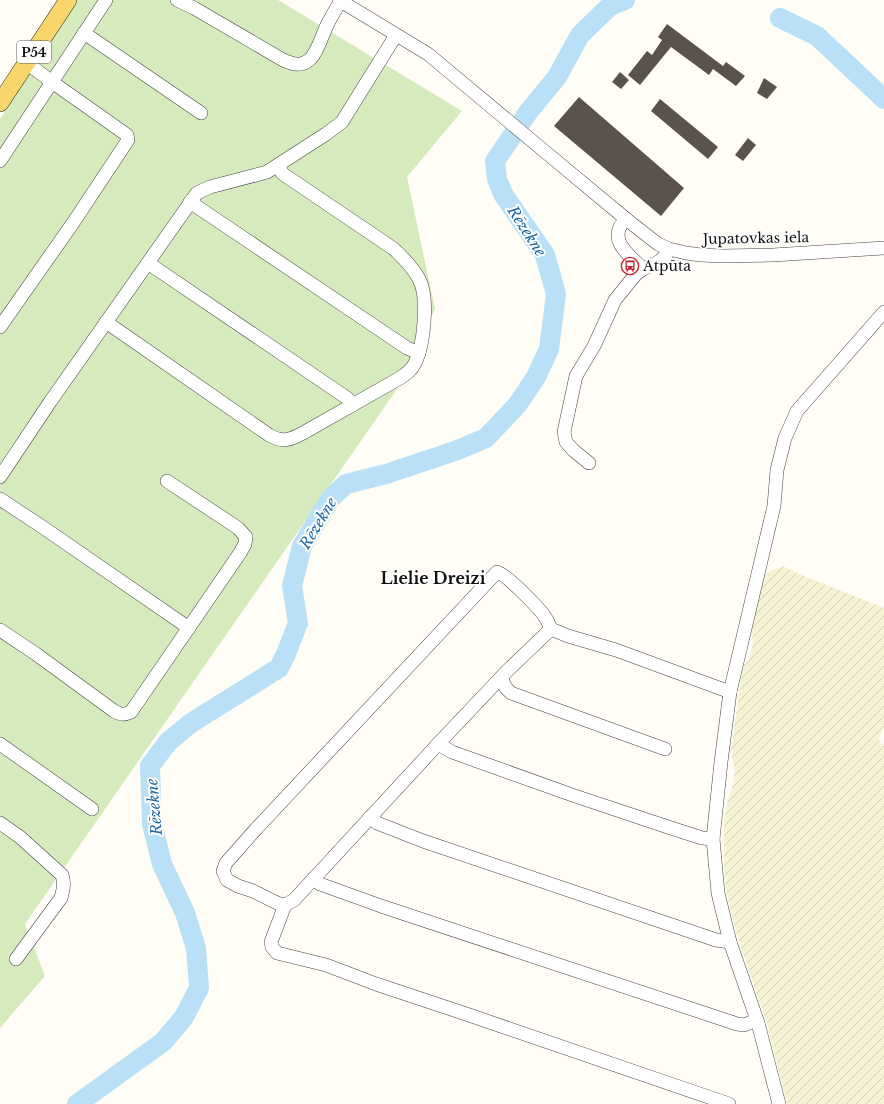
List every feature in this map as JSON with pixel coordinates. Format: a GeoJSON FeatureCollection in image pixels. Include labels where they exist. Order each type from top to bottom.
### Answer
{"type":"FeatureCollection","features":[{"type":"Feature","properties":{"kind":"main road","name":"P54"},"geometry":{"type":"LineString","coordinates":[[0,103],[68,0]]}},
{"type":"Feature","properties":{"kind":"street"},"geometry":{"type":"LineString","coordinates":[[0,161],[106,0]]}},
{"type":"Feature","properties":{"kind":"street"},"geometry":{"type":"LineString","coordinates":[[177,0],[194,8],[282,60],[298,65],[310,60],[314,54],[340,1]]}},
{"type":"Feature","properties":{"kind":"street","name":"Jupatovkas iela"},"geometry":{"type":"LineString","coordinates":[[340,1],[428,54],[626,219],[658,244],[669,249],[701,256],[722,256],[773,255],[884,248]]}},
{"type":"Feature","properties":{"kind":"street"},"geometry":{"type":"LineString","coordinates":[[84,33],[201,113]]}},
{"type":"Feature","properties":{"kind":"street"},"geometry":{"type":"LineString","coordinates":[[0,476],[50,402],[197,193],[210,187],[267,172],[342,122],[396,35]]}},
{"type":"Feature","properties":{"kind":"street"},"geometry":{"type":"LineString","coordinates":[[0,327],[73,223],[128,140],[127,135],[27,63]]}},
{"type":"Feature","properties":{"kind":"street"},"geometry":{"type":"LineString","coordinates":[[106,322],[275,439],[290,439],[303,433],[400,378],[412,369],[416,363],[421,345],[424,318],[424,296],[420,280],[405,260],[394,249],[286,176],[282,173],[278,165]]}},
{"type":"Feature","properties":{"kind":"street"},"geometry":{"type":"LineString","coordinates":[[190,202],[406,348],[419,353]]}},
{"type":"Feature","properties":{"kind":"street"},"geometry":{"type":"LineString","coordinates":[[626,219],[619,228],[618,236],[628,256],[643,269]]}},
{"type":"Feature","properties":{"kind":"street"},"geometry":{"type":"LineString","coordinates":[[589,463],[566,442],[564,432],[576,376],[594,346],[615,300],[636,274],[660,261],[669,249]]}},
{"type":"Feature","properties":{"kind":"street"},"geometry":{"type":"LineString","coordinates":[[148,263],[347,398],[353,405]]}},
{"type":"Feature","properties":{"kind":"street"},"geometry":{"type":"LineString","coordinates":[[779,1104],[757,1020],[730,942],[718,893],[713,839],[730,692],[774,506],[778,470],[785,438],[797,411],[884,312]]}},
{"type":"Feature","properties":{"kind":"street"},"geometry":{"type":"LineString","coordinates":[[0,630],[36,654],[114,711],[126,715],[131,712],[245,544],[246,537],[238,528],[167,481]]}},
{"type":"Feature","properties":{"kind":"street"},"geometry":{"type":"LineString","coordinates":[[0,499],[189,628]]}},
{"type":"Feature","properties":{"kind":"street"},"geometry":{"type":"LineString","coordinates":[[285,905],[227,880],[223,872],[226,863],[256,829],[497,572],[501,573],[516,585],[545,617],[551,629],[568,636],[616,650],[730,692]]}},
{"type":"Feature","properties":{"kind":"street"},"geometry":{"type":"LineString","coordinates":[[551,629],[501,678],[438,744],[294,900],[285,905],[271,942],[272,947],[276,953],[326,965],[376,984],[729,1104]]}},
{"type":"Feature","properties":{"kind":"street"},"geometry":{"type":"LineString","coordinates":[[501,678],[506,688],[511,693],[665,749]]}},
{"type":"Feature","properties":{"kind":"street"},"geometry":{"type":"LineString","coordinates":[[0,744],[92,809]]}},
{"type":"Feature","properties":{"kind":"street"},"geometry":{"type":"LineString","coordinates":[[438,744],[452,752],[575,796],[702,838],[713,839]]}},
{"type":"Feature","properties":{"kind":"street"},"geometry":{"type":"LineString","coordinates":[[370,817],[377,822],[423,841],[716,940],[730,942]]}},
{"type":"Feature","properties":{"kind":"street"},"geometry":{"type":"LineString","coordinates":[[0,823],[20,837],[62,875],[64,881],[64,889],[61,898],[16,959]]}},
{"type":"Feature","properties":{"kind":"street"},"geometry":{"type":"LineString","coordinates":[[313,879],[320,884],[381,906],[737,1024],[744,1025],[757,1020]]}},
{"type":"Feature","properties":{"kind":"shaded area"},"geometry":{"type":"Polygon","coordinates":[[[783,566],[884,608],[884,727],[879,740],[884,745],[884,1104],[787,1104],[767,1024],[737,935],[726,891],[724,821],[735,771],[731,751],[742,671],[744,665],[750,657],[753,644],[751,623],[760,586],[765,575],[772,570],[783,566]]]}},
{"type":"Feature","properties":{"kind":"green space"},"geometry":{"type":"Polygon","coordinates":[[[78,0],[278,0],[462,111],[407,177],[435,309],[404,379],[25,924],[45,976],[0,1028],[0,119],[78,0]]]}},
{"type":"Feature","properties":{"kind":"building"},"geometry":{"type":"Polygon","coordinates":[[[667,24],[723,66],[726,62],[745,76],[736,86],[713,69],[709,75],[671,47],[640,85],[628,75],[647,51],[652,55],[662,40],[658,37],[667,24]]]}},
{"type":"Feature","properties":{"kind":"building"},"geometry":{"type":"Polygon","coordinates":[[[620,72],[629,80],[621,89],[612,82],[620,72]]]}},
{"type":"Feature","properties":{"kind":"building"},"geometry":{"type":"Polygon","coordinates":[[[764,78],[777,87],[767,99],[757,93],[764,78]]]}},
{"type":"Feature","properties":{"kind":"building"},"geometry":{"type":"Polygon","coordinates":[[[579,97],[684,188],[661,216],[554,126],[579,97]]]}},
{"type":"Feature","properties":{"kind":"building"},"geometry":{"type":"Polygon","coordinates":[[[660,99],[718,147],[708,159],[651,111],[660,99]]]}},
{"type":"Feature","properties":{"kind":"building"},"geometry":{"type":"Polygon","coordinates":[[[748,138],[756,145],[743,161],[735,155],[748,138]]]}},
{"type":"Feature","properties":{"kind":"waterway","name":"Rēzekne"},"geometry":{"type":"LineString","coordinates":[[77,1104],[163,1042],[184,1017],[199,988],[196,948],[185,913],[162,864],[152,824],[150,766],[168,742],[191,723],[279,668],[298,623],[292,586],[302,546],[330,499],[346,484],[386,474],[455,451],[486,438],[518,404],[536,377],[549,349],[556,294],[545,255],[503,194],[497,179],[495,161],[529,111],[557,77],[580,35],[610,6],[625,0]]}},
{"type":"Feature","properties":{"kind":"waterway"},"geometry":{"type":"LineString","coordinates":[[780,18],[817,36],[884,99]]}},
{"type":"Feature","properties":{"kind":"place","name":"Atpūta"},"geometry":{"type":"Point","coordinates":[630,266]}},
{"type":"Feature","properties":{"kind":"district","name":"Lielie Dreizi"},"geometry":{"type":"Point","coordinates":[433,578]}}]}
